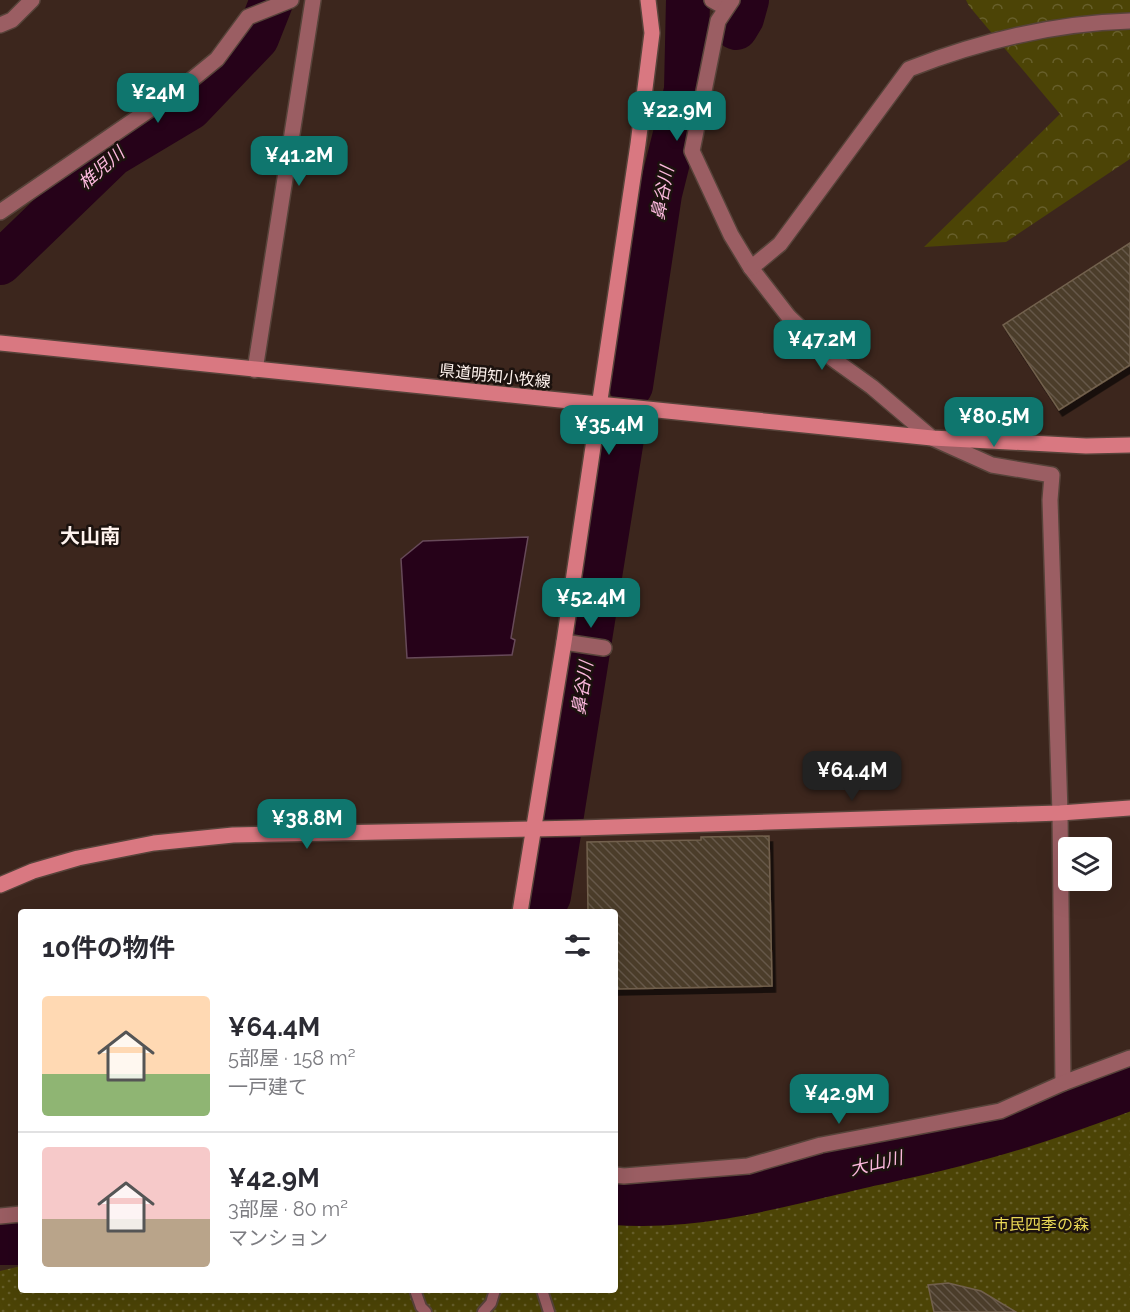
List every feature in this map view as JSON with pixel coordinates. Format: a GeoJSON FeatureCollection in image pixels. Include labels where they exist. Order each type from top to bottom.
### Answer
{"type":"FeatureCollection","features":[{"type":"Feature","properties":{"kind":"street"},"geometry":{"type":"LineString","coordinates":[[0,25],[12,20],[32,0]]}},
{"type":"Feature","properties":{"kind":"street"},"geometry":{"type":"LineString","coordinates":[[0,212],[37,189],[184,86],[217,58],[248,17],[291,0]]}},
{"type":"Feature","properties":{"kind":"street"},"geometry":{"type":"LineString","coordinates":[[255,370],[313,0]]}},
{"type":"Feature","properties":{"kind":"street"},"geometry":{"type":"LineString","coordinates":[[521,909],[541,828],[569,642],[652,33],[648,0]]}},
{"type":"Feature","properties":{"kind":"street"},"geometry":{"type":"LineString","coordinates":[[712,0],[729,4],[718,21],[692,151],[731,235],[751,268],[789,317],[833,359],[872,387],[932,438],[992,465],[1052,475],[1050,500],[1060,813],[1063,1083]]}},
{"type":"Feature","properties":{"kind":"street"},"geometry":{"type":"LineString","coordinates":[[751,268],[780,244],[909,69],[941,57],[1030,32],[1130,21]]}},
{"type":"Feature","properties":{"kind":"street","name":"県道明知小牧線"},"geometry":{"type":"LineString","coordinates":[[0,343],[932,438],[1086,446],[1130,445]]}},
{"type":"Feature","properties":{"kind":"street"},"geometry":{"type":"LineString","coordinates":[[569,642],[604,648]]}},
{"type":"Feature","properties":{"kind":"street"},"geometry":{"type":"LineString","coordinates":[[0,885],[78,858],[154,843],[233,835],[576,828],[1060,813],[1130,808]]}},
{"type":"Feature","properties":{"kind":"street"},"geometry":{"type":"LineString","coordinates":[[618,1175],[748,1166],[821,1145],[999,1111],[1063,1083],[1130,1058]]}},
{"type":"Feature","properties":{"kind":"street"},"geometry":{"type":"LineString","coordinates":[[0,1216],[18,1214]]}},
{"type":"Feature","properties":{"kind":"lane"},"geometry":{"type":"LineString","coordinates":[[416,1293],[426,1312]]}},
{"type":"Feature","properties":{"kind":"lane"},"geometry":{"type":"LineString","coordinates":[[483,1312],[494,1293]]}},
{"type":"Feature","properties":{"kind":"lane"},"geometry":{"type":"LineString","coordinates":[[543,1293],[549,1312]]}},
{"type":"Feature","properties":{"kind":"green space"},"geometry":{"type":"Polygon","coordinates":[[[966,0],[1130,0],[1130,159],[1006,242],[924,247],[1060,114],[966,0]]]}},
{"type":"Feature","properties":{"kind":"green space","name":"市民四季の森"},"geometry":{"type":"Polygon","coordinates":[[[1130,1103],[1130,1312],[0,1312],[0,1271],[18,1267],[18,1293],[618,1293],[618,1221],[716,1209],[892,1176],[1130,1103]]]}},
{"type":"Feature","properties":{"kind":"shaded area"},"geometry":{"type":"Polygon","coordinates":[[[528,537],[511,638],[515,640],[512,655],[407,658],[401,559],[423,541],[528,537]]]}},
{"type":"Feature","properties":{"kind":"building"},"geometry":{"type":"Polygon","coordinates":[[[1130,243],[1130,365],[1059,410],[1003,325],[1130,243]]]}},
{"type":"Feature","properties":{"kind":"building"},"geometry":{"type":"Polygon","coordinates":[[[769,836],[772,986],[618,989],[618,909],[588,909],[587,842],[701,840],[701,837],[769,836]]]}},
{"type":"Feature","properties":{"kind":"building"},"geometry":{"type":"Polygon","coordinates":[[[948,1283],[981,1291],[1016,1312],[934,1312],[928,1285],[948,1283]]]}},
{"type":"Feature","properties":{"kind":"waterway","name":"椎児川"},"geometry":{"type":"LineString","coordinates":[[0,263],[113,154],[190,108],[257,38],[272,0]]}},
{"type":"Feature","properties":{"kind":"waterway","name":"鼻谷川"},"geometry":{"type":"LineString","coordinates":[[631,386],[660,194],[686,90],[688,0]]}},
{"type":"Feature","properties":{"kind":"waterway"},"geometry":{"type":"LineString","coordinates":[[736,28],[742,18],[747,0]]}},
{"type":"Feature","properties":{"kind":"waterway","name":"鼻谷川"},"geometry":{"type":"LineString","coordinates":[[542,909],[549,896],[624,426]]}},
{"type":"Feature","properties":{"kind":"waterway","name":"大山川"},"geometry":{"type":"LineString","coordinates":[[618,1203],[673,1203],[702,1200],[789,1184],[990,1136],[1130,1088]]}},
{"type":"Feature","properties":{"kind":"waterway","name":"大山川"},"geometry":{"type":"LineString","coordinates":[[0,1243],[18,1243]]}},
{"type":"Feature","properties":{"kind":"district","name":"大山南"},"geometry":{"type":"Point","coordinates":[90,536]}}]}
